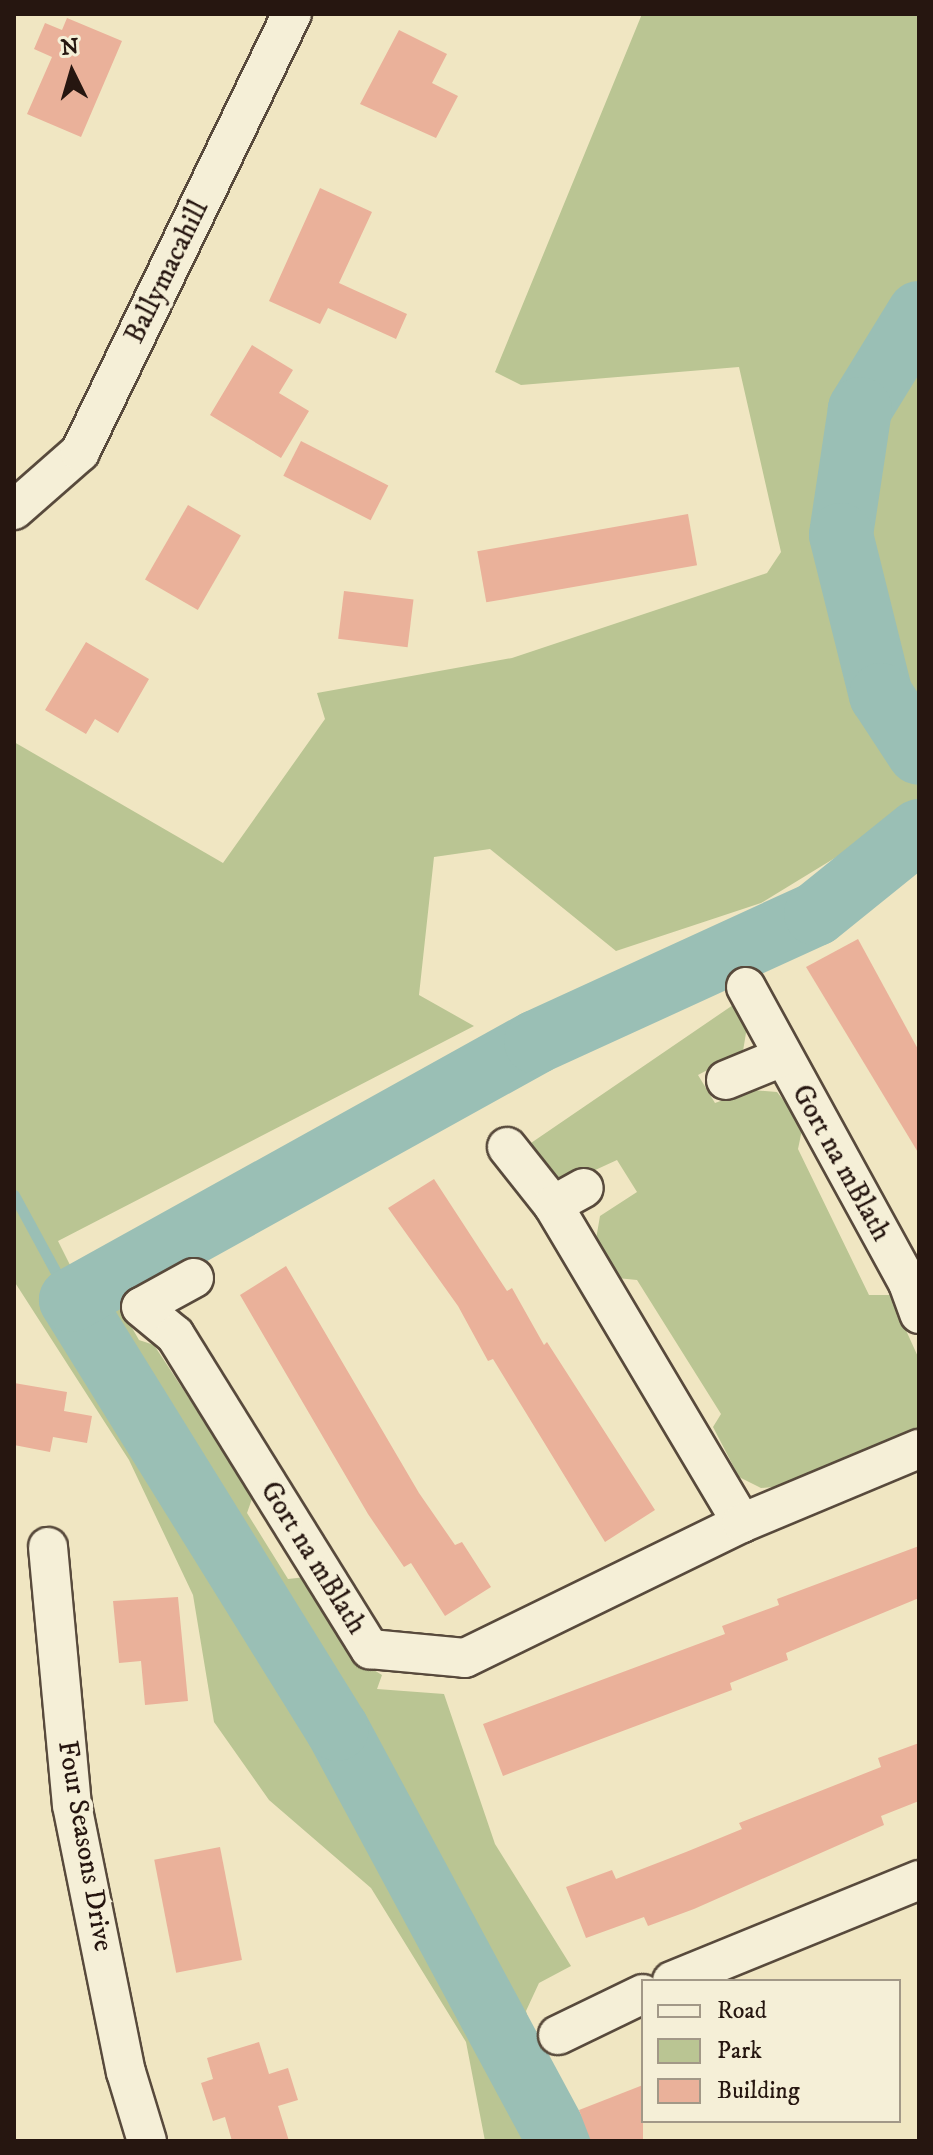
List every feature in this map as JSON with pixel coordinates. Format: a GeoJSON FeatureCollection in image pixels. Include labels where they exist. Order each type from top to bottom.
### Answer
{"type":"FeatureCollection","features":[{"type":"Feature","properties":{"kind":"street","name":"Ballymacahill"},"geometry":{"type":"LineString","coordinates":[[14,510],[80,452],[292,14]]}},
{"type":"Feature","properties":{"kind":"street","name":"Gort na mBlath"},"geometry":{"type":"LineString","coordinates":[[746,987],[908,1283],[919,1314]]}},
{"type":"Feature","properties":{"kind":"street","name":"Gort na mBlath"},"geometry":{"type":"LineString","coordinates":[[726,1080],[782,1057]]}},
{"type":"Feature","properties":{"kind":"street"},"geometry":{"type":"LineString","coordinates":[[507,1147],[569,1196],[742,1523]]}},
{"type":"Feature","properties":{"kind":"street","name":"Gort na mBlath"},"geometry":{"type":"LineString","coordinates":[[194,1278],[141,1307],[175,1335],[370,1649],[465,1658],[742,1523],[919,1449]]}},
{"type":"Feature","properties":{"kind":"street","name":"Four Seasons Drive"},"geometry":{"type":"LineString","coordinates":[[48,1547],[72,1805],[126,2072],[147,2141]]}},
{"type":"Feature","properties":{"kind":"street"},"geometry":{"type":"LineString","coordinates":[[677,1979],[919,1880]]}},
{"type":"Feature","properties":{"kind":"street"},"geometry":{"type":"LineString","coordinates":[[558,2035],[641,1995]]}},
{"type":"Feature","properties":{"kind":"green space"},"geometry":{"type":"Polygon","coordinates":[[[642,14],[919,14],[919,814],[915,809],[761,903],[616,951],[490,849],[434,857],[419,995],[474,1026],[58,1241],[90,1305],[438,1904],[101,1301],[206,1245],[207,1252],[120,1307],[139,1340],[154,1345],[253,1496],[247,1513],[288,1579],[306,1577],[351,1656],[382,1675],[377,1689],[444,1694],[495,1844],[571,1966],[539,1983],[526,2011],[537,2050],[555,2073],[543,2087],[574,2141],[485,2141],[466,2042],[371,1888],[269,1800],[214,1722],[193,1595],[129,1460],[14,1281],[14,742],[223,863],[325,719],[317,693],[512,658],[767,573],[781,552],[739,367],[521,385],[495,372],[642,14]]]}},
{"type":"Feature","properties":{"kind":"green space"},"geometry":{"type":"Polygon","coordinates":[[[733,1005],[748,1021],[743,1051],[698,1075],[715,1103],[751,1090],[777,1092],[803,1125],[798,1149],[869,1295],[890,1295],[919,1359],[917,1432],[784,1486],[761,1488],[739,1477],[713,1427],[721,1414],[637,1280],[617,1278],[595,1245],[600,1216],[637,1192],[617,1160],[567,1183],[546,1175],[531,1143],[733,1005]]]}},
{"type":"Feature","properties":{"kind":"building"},"geometry":{"type":"Polygon","coordinates":[[[67,18],[122,41],[81,137],[27,114],[52,57],[34,49],[45,23],[62,30],[67,18]]]}},
{"type":"Feature","properties":{"kind":"building"},"geometry":{"type":"Polygon","coordinates":[[[399,30],[447,54],[432,83],[458,96],[436,138],[360,104],[399,30]]]}},
{"type":"Feature","properties":{"kind":"building"},"geometry":{"type":"Polygon","coordinates":[[[320,188],[372,212],[339,283],[407,314],[396,339],[328,308],[320,324],[269,301],[320,188]]]}},
{"type":"Feature","properties":{"kind":"building"},"geometry":{"type":"Polygon","coordinates":[[[252,345],[293,370],[279,393],[309,411],[281,458],[210,415],[252,345]]]}},
{"type":"Feature","properties":{"kind":"building"},"geometry":{"type":"Polygon","coordinates":[[[301,441],[388,485],[371,520],[283,476],[301,441]]]}},
{"type":"Feature","properties":{"kind":"building"},"geometry":{"type":"Polygon","coordinates":[[[188,505],[241,536],[198,610],[145,579],[188,505]]]}},
{"type":"Feature","properties":{"kind":"building"},"geometry":{"type":"Polygon","coordinates":[[[688,514],[697,565],[486,602],[477,551],[688,514]]]}},
{"type":"Feature","properties":{"kind":"building"},"geometry":{"type":"Polygon","coordinates":[[[344,591],[413,600],[408,647],[338,639],[344,591]]]}},
{"type":"Feature","properties":{"kind":"building"},"geometry":{"type":"Polygon","coordinates":[[[86,642],[149,679],[118,733],[95,719],[86,734],[45,710],[86,642]]]}},
{"type":"Feature","properties":{"kind":"building"},"geometry":{"type":"Polygon","coordinates":[[[858,939],[919,1051],[919,1154],[806,967],[858,939]]]}},
{"type":"Feature","properties":{"kind":"building"},"geometry":{"type":"Polygon","coordinates":[[[434,1179],[507,1291],[512,1288],[544,1345],[547,1342],[655,1510],[605,1542],[493,1359],[488,1361],[458,1306],[388,1208],[434,1179]]]}},
{"type":"Feature","properties":{"kind":"building"},"geometry":{"type":"Polygon","coordinates":[[[286,1266],[419,1493],[455,1545],[462,1542],[491,1587],[445,1616],[411,1563],[404,1567],[368,1514],[240,1295],[286,1266]]]}},
{"type":"Feature","properties":{"kind":"building"},"geometry":{"type":"Polygon","coordinates":[[[14,1383],[67,1392],[64,1411],[92,1416],[87,1443],[53,1437],[50,1452],[14,1445],[14,1383]]]}},
{"type":"Feature","properties":{"kind":"building"},"geometry":{"type":"Polygon","coordinates":[[[919,1546],[919,1598],[786,1653],[788,1660],[730,1683],[732,1690],[503,1776],[483,1724],[725,1634],[722,1626],[779,1605],[777,1599],[919,1546]]]}},
{"type":"Feature","properties":{"kind":"building"},"geometry":{"type":"Polygon","coordinates":[[[178,1597],[188,1701],[145,1705],[141,1661],[119,1663],[113,1601],[178,1597]]]}},
{"type":"Feature","properties":{"kind":"building"},"geometry":{"type":"Polygon","coordinates":[[[919,1743],[919,1801],[881,1816],[884,1825],[694,1909],[648,1926],[644,1917],[586,1938],[566,1887],[612,1870],[616,1879],[686,1852],[742,1829],[739,1823],[881,1767],[878,1758],[919,1743]]]}},
{"type":"Feature","properties":{"kind":"building"},"geometry":{"type":"Polygon","coordinates":[[[220,1847],[242,1960],[176,1973],[154,1860],[220,1847]]]}},
{"type":"Feature","properties":{"kind":"building"},"geometry":{"type":"Polygon","coordinates":[[[259,2042],[269,2074],[288,2068],[298,2100],[278,2106],[289,2141],[232,2141],[225,2117],[213,2121],[201,2083],[213,2079],[207,2058],[259,2042]]]}},
{"type":"Feature","properties":{"kind":"building"},"geometry":{"type":"Polygon","coordinates":[[[641,2086],[643,2141],[591,2141],[579,2110],[641,2086]]]}},
{"type":"Feature","properties":{"kind":"waterway"},"geometry":{"type":"LineString","coordinates":[[919,313],[860,409],[841,535],[881,695],[919,753]]}},
{"type":"Feature","properties":{"kind":"waterway"},"geometry":{"type":"LineString","coordinates":[[559,2141],[337,1729],[71,1300],[536,1042],[816,914],[919,831]]}},
{"type":"Feature","properties":{"kind":"waterway"},"geometry":{"type":"LineString","coordinates":[[14,1195],[71,1300]]}}]}
